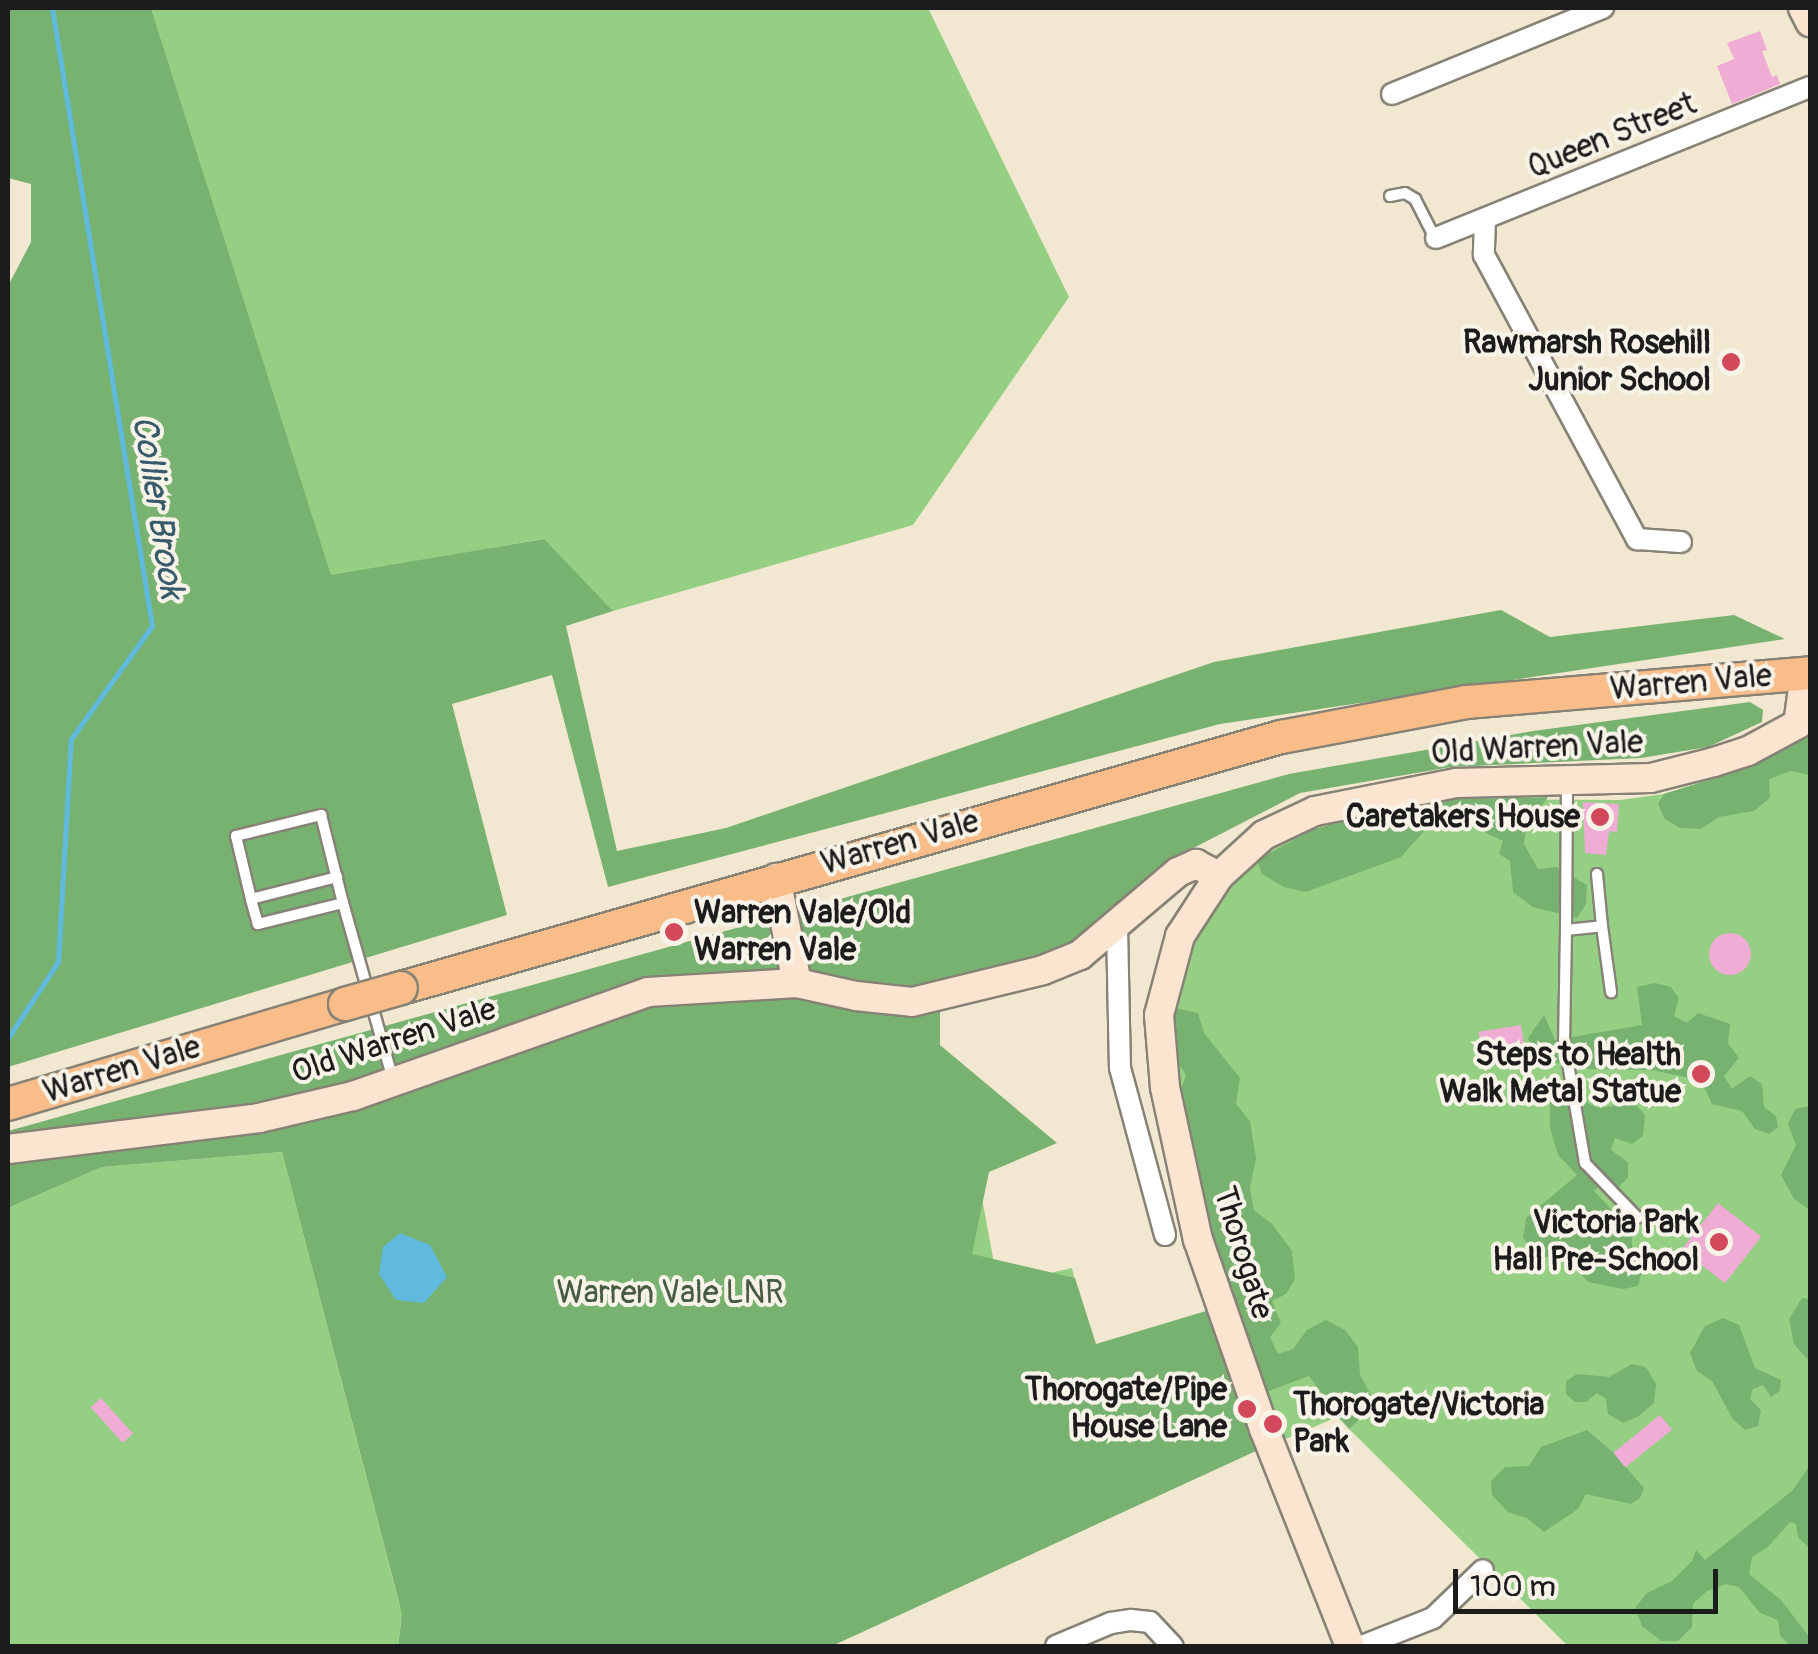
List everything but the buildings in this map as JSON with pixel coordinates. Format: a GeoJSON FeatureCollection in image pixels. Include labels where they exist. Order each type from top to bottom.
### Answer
{"type":"FeatureCollection","features":[{"type":"Feature","properties":{"kind":"main road","name":"Warren Vale"},"geometry":{"type":"LineString","coordinates":[[8,1104],[776,878],[1281,738],[1467,702],[1805,674]]}},
{"type":"Feature","properties":{"kind":"street"},"geometry":{"type":"LineString","coordinates":[[1392,94],[1603,8]]}},
{"type":"Feature","properties":{"kind":"street"},"geometry":{"type":"LineString","coordinates":[[1803,8],[1810,22]]}},
{"type":"Feature","properties":{"kind":"street","name":"Queen Street"},"geometry":{"type":"LineString","coordinates":[[1436,238],[1810,87]]}},
{"type":"Feature","properties":{"kind":"street"},"geometry":{"type":"LineString","coordinates":[[1485,220],[1484,255],[1637,539],[1682,542]]}},
{"type":"Feature","properties":{"kind":"street","name":"Old Warren Vale"},"geometry":{"type":"LineString","coordinates":[[8,1150],[258,1118],[394,1082],[648,992],[798,983],[856,996],[912,1002],[1043,970],[1080,955],[1117,928],[1153,890],[1178,872],[1196,864],[1219,876],[1264,835],[1314,811],[1457,783],[1651,778],[1748,751],[1804,719],[1805,674]]}},
{"type":"Feature","properties":{"kind":"street","name":"Thorogate"},"geometry":{"type":"LineString","coordinates":[[1219,876],[1180,936],[1168,975],[1159,1015],[1164,1087],[1198,1240],[1264,1429],[1350,1646]]}},
{"type":"Feature","properties":{"kind":"street"},"geometry":{"type":"LineString","coordinates":[[776,878],[798,983]]}},
{"type":"Feature","properties":{"kind":"street"},"geometry":{"type":"LineString","coordinates":[[1117,928],[1120,1068],[1165,1235]]}},
{"type":"Feature","properties":{"kind":"street"},"geometry":{"type":"LineString","coordinates":[[1362,1646],[1432,1618],[1483,1570]]}},
{"type":"Feature","properties":{"kind":"street"},"geometry":{"type":"LineString","coordinates":[[1056,1646],[1130,1620],[1150,1622],[1172,1646]]}},
{"type":"Feature","properties":{"kind":"lane"},"geometry":{"type":"LineString","coordinates":[[1390,196],[1410,194],[1436,238]]}},
{"type":"Feature","properties":{"kind":"lane"},"geometry":{"type":"LineString","coordinates":[[1567,782],[1564,1040],[1585,1163],[1638,1218]]}},
{"type":"Feature","properties":{"kind":"lane"},"geometry":{"type":"LineString","coordinates":[[343,903],[258,924],[236,836],[321,815],[394,1082]]}},
{"type":"Feature","properties":{"kind":"lane"},"geometry":{"type":"LineString","coordinates":[[1596,874],[1611,992]]}},
{"type":"Feature","properties":{"kind":"lane"},"geometry":{"type":"LineString","coordinates":[[251,899],[336,878]]}},
{"type":"Feature","properties":{"kind":"lane"},"geometry":{"type":"LineString","coordinates":[[1566,930],[1602,926]]}},
{"type":"Feature","properties":{"kind":"green space"},"geometry":{"type":"Polygon","coordinates":[[[8,8],[151,8],[331,575],[544,539],[613,611],[566,626],[617,851],[726,828],[1214,662],[1501,610],[1550,637],[1734,615],[1785,639],[1220,724],[608,887],[552,675],[452,704],[507,915],[8,1067],[8,286],[31,242],[31,184],[8,178],[8,8]]]}},
{"type":"Feature","properties":{"kind":"green space"},"geometry":{"type":"Polygon","coordinates":[[[151,8],[928,8],[1069,297],[913,525],[613,611],[543,539],[331,576],[151,8]]]}},
{"type":"Feature","properties":{"kind":"green space","name":"Warren Vale LNR"},"geometry":{"type":"Polygon","coordinates":[[[1750,702],[1763,710],[1762,722],[1708,747],[1641,758],[1451,767],[1300,793],[1176,857],[1066,949],[935,985],[940,1045],[1057,1143],[989,1172],[972,1254],[1075,1278],[1096,1344],[1206,1311],[1256,1451],[832,1646],[398,1646],[402,1614],[282,1152],[102,1167],[8,1208],[8,1131],[1289,774],[1533,731],[1750,702]]]}},
{"type":"Feature","properties":{"kind":"green space"},"geometry":{"type":"Polygon","coordinates":[[[1810,730],[1810,1646],[1568,1646],[1337,1417],[1283,1440],[1210,1240],[1174,1077],[1167,1018],[1189,945],[1227,883],[1284,842],[1314,829],[1457,799],[1620,800],[1664,794],[1750,767],[1810,730]]]}},
{"type":"Feature","properties":{"kind":"green space"},"geometry":{"type":"Polygon","coordinates":[[[1810,730],[1810,775],[1791,771],[1769,779],[1770,798],[1754,811],[1719,817],[1701,829],[1680,828],[1665,819],[1658,804],[1664,794],[1750,767],[1810,730]]]}},
{"type":"Feature","properties":{"kind":"green space"},"geometry":{"type":"Polygon","coordinates":[[[1548,797],[1526,827],[1524,844],[1538,869],[1556,867],[1587,885],[1586,904],[1577,918],[1533,907],[1513,892],[1510,861],[1499,854],[1503,841],[1486,833],[1476,821],[1453,830],[1427,828],[1401,857],[1306,892],[1284,887],[1262,874],[1257,860],[1314,829],[1378,811],[1457,799],[1548,797]]]}},
{"type":"Feature","properties":{"kind":"green space"},"geometry":{"type":"Polygon","coordinates":[[[1655,983],[1671,987],[1679,998],[1674,1016],[1687,1023],[1698,1013],[1730,1024],[1728,1043],[1739,1058],[1724,1076],[1732,1089],[1750,1076],[1762,1084],[1764,1107],[1776,1116],[1778,1127],[1769,1134],[1755,1129],[1742,1111],[1712,1104],[1705,1089],[1689,1078],[1652,1070],[1586,1069],[1536,1058],[1528,1038],[1544,1015],[1555,1040],[1642,1025],[1637,987],[1655,983]]]}},
{"type":"Feature","properties":{"kind":"green space"},"geometry":{"type":"Polygon","coordinates":[[[1170,1007],[1198,1013],[1204,1033],[1240,1078],[1236,1104],[1250,1121],[1256,1158],[1250,1188],[1254,1210],[1272,1224],[1292,1251],[1295,1279],[1286,1294],[1272,1301],[1281,1323],[1270,1337],[1278,1354],[1293,1349],[1307,1330],[1326,1320],[1345,1330],[1358,1347],[1360,1375],[1371,1395],[1364,1415],[1349,1429],[1309,1376],[1266,1392],[1210,1240],[1178,1098],[1186,1075],[1171,1052],[1170,1007]]]}},
{"type":"Feature","properties":{"kind":"green space"},"geometry":{"type":"Polygon","coordinates":[[[936,1059],[977,1171],[998,1285],[1072,1268],[1091,1351],[401,1620],[398,1646],[8,1646],[8,1208],[102,1167],[282,1152],[400,1607],[936,1059]]]}},
{"type":"Feature","properties":{"kind":"green space"},"geometry":{"type":"Polygon","coordinates":[[[1563,1090],[1598,1108],[1634,1103],[1645,1115],[1643,1136],[1632,1144],[1615,1138],[1611,1150],[1628,1162],[1628,1178],[1617,1188],[1599,1186],[1594,1191],[1631,1230],[1633,1255],[1642,1270],[1638,1286],[1623,1289],[1588,1282],[1565,1257],[1539,1257],[1523,1238],[1526,1218],[1577,1175],[1558,1155],[1550,1128],[1550,1100],[1563,1090]]]}},
{"type":"Feature","properties":{"kind":"green space"},"geometry":{"type":"Polygon","coordinates":[[[1810,1106],[1810,1210],[1794,1199],[1781,1175],[1796,1145],[1788,1124],[1795,1109],[1810,1106]]]}},
{"type":"Feature","properties":{"kind":"green space"},"geometry":{"type":"Polygon","coordinates":[[[1802,1298],[1810,1299],[1810,1362],[1794,1344],[1789,1319],[1802,1298]]]}},
{"type":"Feature","properties":{"kind":"green space"},"geometry":{"type":"Polygon","coordinates":[[[1723,1318],[1739,1325],[1755,1368],[1781,1380],[1780,1391],[1771,1397],[1763,1385],[1753,1389],[1750,1399],[1761,1410],[1758,1426],[1745,1430],[1732,1418],[1712,1381],[1697,1371],[1690,1353],[1705,1326],[1723,1318]]]}},
{"type":"Feature","properties":{"kind":"green space"},"geometry":{"type":"Polygon","coordinates":[[[1632,1364],[1646,1367],[1656,1384],[1654,1403],[1639,1416],[1623,1423],[1608,1414],[1606,1399],[1597,1393],[1586,1402],[1575,1402],[1566,1394],[1566,1381],[1577,1374],[1609,1377],[1632,1364]]]}},
{"type":"Feature","properties":{"kind":"green space"},"geometry":{"type":"Polygon","coordinates":[[[1587,1430],[1614,1453],[1644,1488],[1640,1498],[1631,1504],[1586,1494],[1578,1509],[1544,1532],[1527,1518],[1508,1512],[1492,1495],[1491,1481],[1505,1467],[1529,1466],[1541,1447],[1587,1430]]]}},
{"type":"Feature","properties":{"kind":"green space"},"geometry":{"type":"Polygon","coordinates":[[[1810,1465],[1810,1549],[1798,1537],[1796,1524],[1790,1522],[1768,1547],[1752,1557],[1749,1574],[1781,1600],[1810,1638],[1810,1646],[1790,1646],[1780,1635],[1778,1620],[1760,1613],[1739,1587],[1726,1584],[1707,1591],[1693,1604],[1692,1627],[1678,1641],[1661,1641],[1642,1626],[1635,1608],[1647,1593],[1672,1581],[1692,1561],[1696,1550],[1705,1560],[1793,1490],[1810,1465]]]}},
{"type":"Feature","properties":{"kind":"water"},"geometry":{"type":"Polygon","coordinates":[[[400,1233],[430,1245],[447,1277],[424,1303],[396,1300],[379,1274],[383,1247],[400,1233]]]}},
{"type":"Feature","properties":{"kind":"waterway","name":"Collier Brook"},"geometry":{"type":"LineString","coordinates":[[8,1038],[58,962],[71,739],[152,626],[52,8]]}},
{"type":"Feature","properties":{"kind":"place","name":"Rawmarsh Rosehill Junior School"},"geometry":{"type":"Point","coordinates":[1731,362]}},
{"type":"Feature","properties":{"kind":"place","name":"Caretakers House"},"geometry":{"type":"Point","coordinates":[1600,817]}},
{"type":"Feature","properties":{"kind":"place","name":"Warren Vale/Old Warren Vale"},"geometry":{"type":"Point","coordinates":[674,932]}},
{"type":"Feature","properties":{"kind":"place","name":"Steps to Health Walk Metal Statue"},"geometry":{"type":"Point","coordinates":[1701,1074]}},
{"type":"Feature","properties":{"kind":"place","name":"Victoria Park Hall Pre-School"},"geometry":{"type":"Point","coordinates":[1719,1242]}},
{"type":"Feature","properties":{"kind":"place","name":"Thorogate/Pipe House Lane"},"geometry":{"type":"Point","coordinates":[1247,1409]}},
{"type":"Feature","properties":{"kind":"place","name":"Thorogate/Victoria Park"},"geometry":{"type":"Point","coordinates":[1273,1424]}}]}
